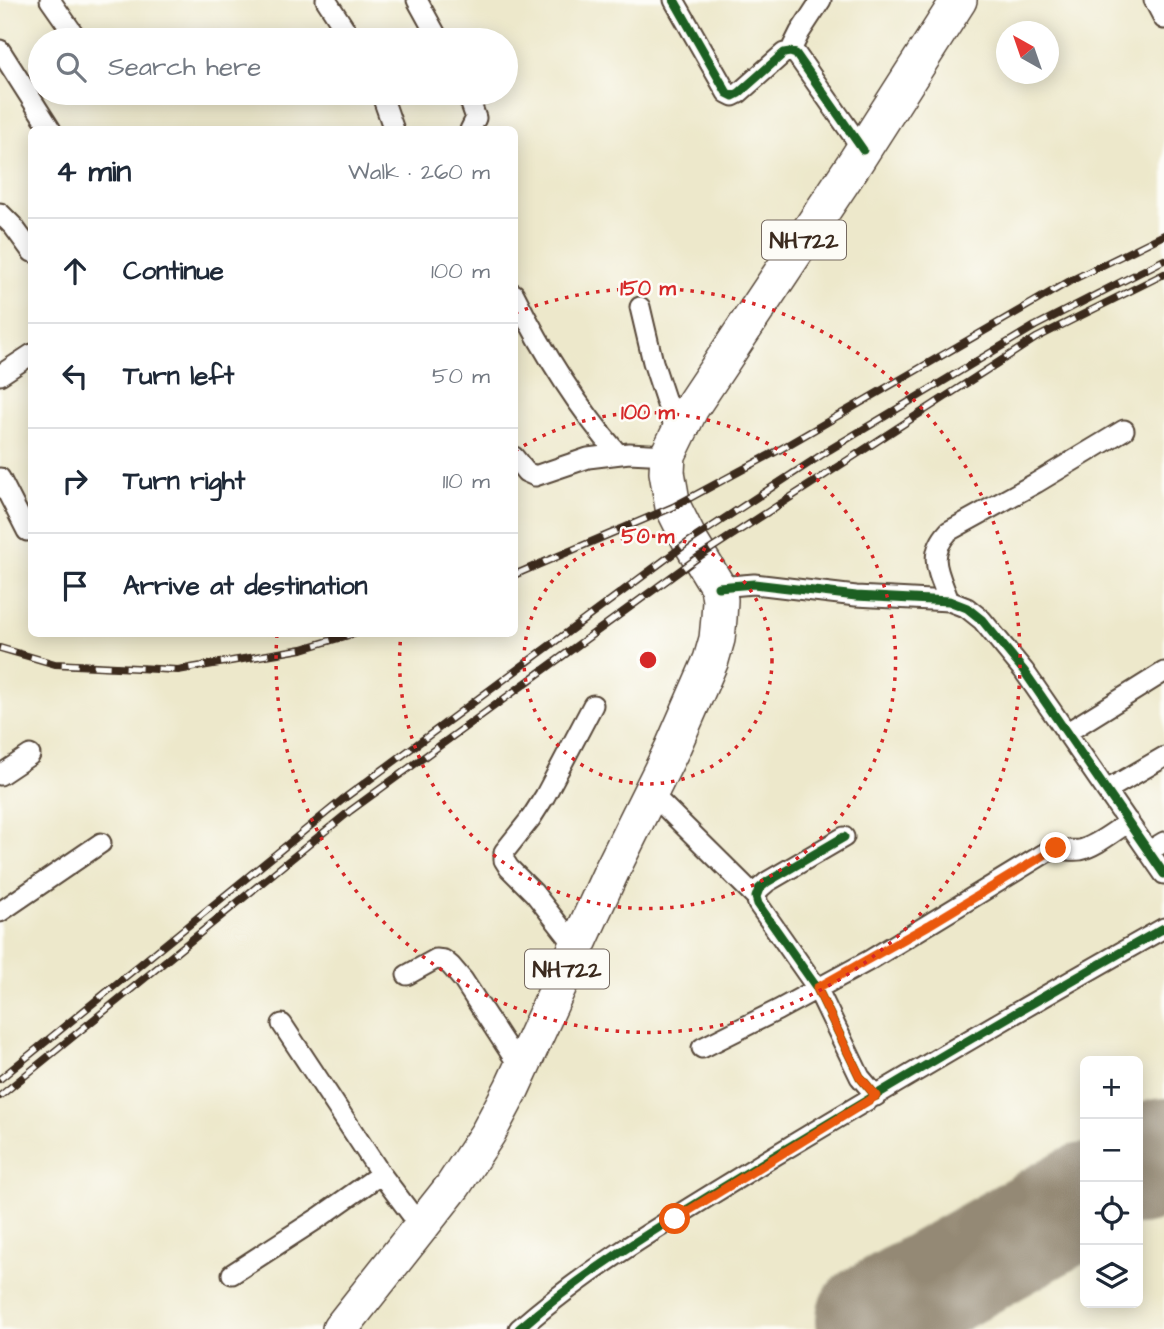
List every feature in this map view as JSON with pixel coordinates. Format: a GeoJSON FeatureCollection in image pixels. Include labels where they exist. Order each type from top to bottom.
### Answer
{"type":"FeatureCollection","features":[{"type":"Feature","properties":{"kind":"highway","name":"NH722"},"geometry":{"type":"LineString","coordinates":[[340,1329],[453,1185],[488,1133],[673,749],[711,660],[719,625],[718,587],[674,507],[667,471],[673,445],[691,408],[863,150],[959,0]]}},
{"type":"Feature","properties":{"kind":"street"},"geometry":{"type":"LineString","coordinates":[[50,0],[70,28]]}},
{"type":"Feature","properties":{"kind":"street"},"geometry":{"type":"LineString","coordinates":[[326,0],[344,28]]}},
{"type":"Feature","properties":{"kind":"street"},"geometry":{"type":"LineString","coordinates":[[417,0],[432,28]]}},
{"type":"Feature","properties":{"kind":"street"},"geometry":{"type":"LineString","coordinates":[[674,0],[727,93],[733,96],[778,58],[790,52],[821,0]]}},
{"type":"Feature","properties":{"kind":"street"},"geometry":{"type":"LineString","coordinates":[[1154,0],[1164,19]]}},
{"type":"Feature","properties":{"kind":"street"},"geometry":{"type":"LineString","coordinates":[[0,50],[28,94]]}},
{"type":"Feature","properties":{"kind":"street"},"geometry":{"type":"LineString","coordinates":[[790,52],[801,60],[863,150]]}},
{"type":"Feature","properties":{"kind":"street"},"geometry":{"type":"LineString","coordinates":[[35,105],[48,126]]}},
{"type":"Feature","properties":{"kind":"street"},"geometry":{"type":"LineString","coordinates":[[385,105],[393,126]]}},
{"type":"Feature","properties":{"kind":"street"},"geometry":{"type":"LineString","coordinates":[[471,105],[476,118],[472,126]]}},
{"type":"Feature","properties":{"kind":"street"},"geometry":{"type":"LineString","coordinates":[[0,212],[28,247]]}},
{"type":"Feature","properties":{"kind":"street"},"geometry":{"type":"LineString","coordinates":[[518,301],[569,391],[587,418],[618,454]]}},
{"type":"Feature","properties":{"kind":"street"},"geometry":{"type":"LineString","coordinates":[[518,462],[526,472],[535,476],[588,458],[673,445],[640,307]]}},
{"type":"Feature","properties":{"kind":"street"},"geometry":{"type":"LineString","coordinates":[[0,375],[28,357]]}},
{"type":"Feature","properties":{"kind":"street"},"geometry":{"type":"LineString","coordinates":[[949,601],[935,555],[938,543],[949,531],[1026,489],[1124,430]]}},
{"type":"Feature","properties":{"kind":"street"},"geometry":{"type":"LineString","coordinates":[[0,478],[27,531]]}},
{"type":"Feature","properties":{"kind":"street"},"geometry":{"type":"LineString","coordinates":[[718,587],[754,584],[856,596],[949,601],[967,608],[982,620],[1024,671],[1129,822],[1156,847],[1164,874]]}},
{"type":"Feature","properties":{"kind":"street"},"geometry":{"type":"LineString","coordinates":[[1066,733],[1164,672]]}},
{"type":"Feature","properties":{"kind":"street"},"geometry":{"type":"LineString","coordinates":[[577,948],[534,894],[509,868],[504,860],[504,852],[545,796],[593,705]]}},
{"type":"Feature","properties":{"kind":"street"},"geometry":{"type":"LineString","coordinates":[[0,775],[30,755]]}},
{"type":"Feature","properties":{"kind":"street"},"geometry":{"type":"LineString","coordinates":[[1107,790],[1164,757]]}},
{"type":"Feature","properties":{"kind":"street"},"geometry":{"type":"LineString","coordinates":[[650,792],[756,897],[758,904],[817,988],[860,1077],[876,1096]]}},
{"type":"Feature","properties":{"kind":"street"},"geometry":{"type":"LineString","coordinates":[[702,1048],[778,1010],[929,925],[1047,852],[1056,848],[1086,848],[1129,822]]}},
{"type":"Feature","properties":{"kind":"street"},"geometry":{"type":"LineString","coordinates":[[756,897],[759,889],[767,882],[844,837]]}},
{"type":"Feature","properties":{"kind":"street"},"geometry":{"type":"LineString","coordinates":[[0,912],[101,844]]}},
{"type":"Feature","properties":{"kind":"street"},"geometry":{"type":"LineString","coordinates":[[519,1329],[543,1320],[615,1256],[986,1028],[1164,928]]}},
{"type":"Feature","properties":{"kind":"street"},"geometry":{"type":"LineString","coordinates":[[407,975],[436,959],[451,965],[521,1069]]}},
{"type":"Feature","properties":{"kind":"street"},"geometry":{"type":"LineString","coordinates":[[282,1024],[381,1174],[421,1227]]}},
{"type":"Feature","properties":{"kind":"street"},"geometry":{"type":"LineString","coordinates":[[232,1274],[381,1174]]}},
{"type":"Feature","properties":{"kind":"runway"},"geometry":{"type":"LineString","coordinates":[[1143,1166],[1164,1154]]}},
{"type":"Feature","properties":{"kind":"runway"},"geometry":{"type":"LineString","coordinates":[[872,1319],[1080,1202]]}},
{"type":"Feature","properties":{"kind":"railway"},"geometry":{"type":"LineString","coordinates":[[518,573],[673,507],[779,450],[1070,281],[1164,235]]}},
{"type":"Feature","properties":{"kind":"railway"},"geometry":{"type":"LineString","coordinates":[[0,1079],[342,800],[690,541],[829,450],[1035,326],[1164,260]]}},
{"type":"Feature","properties":{"kind":"railway"},"geometry":{"type":"LineString","coordinates":[[0,1096],[350,811],[700,556],[1036,338],[1164,274]]}},
{"type":"Feature","properties":{"kind":"railway"},"geometry":{"type":"LineString","coordinates":[[0,648],[55,664],[178,670],[302,649],[342,637]]}},
{"type":"Feature","properties":{"kind":"cycle path"},"geometry":{"type":"LineString","coordinates":[[674,0],[727,93],[733,96],[739,93],[784,53],[796,54],[863,150]]}},
{"type":"Feature","properties":{"kind":"cycle path"},"geometry":{"type":"LineString","coordinates":[[718,587],[754,584],[856,596],[949,601],[967,608],[982,620],[1024,671],[1164,874]]}},
{"type":"Feature","properties":{"kind":"cycle path"},"geometry":{"type":"LineString","coordinates":[[844,837],[767,882],[759,889],[756,897],[758,904],[817,988],[860,1077],[876,1096]]}},
{"type":"Feature","properties":{"kind":"cycle path"},"geometry":{"type":"LineString","coordinates":[[519,1329],[578,1282],[673,1218],[916,1071],[1164,928]]}},
{"type":"Feature","properties":{"kind":"route"},"geometry":{"type":"LineString","coordinates":[[675,1219],[793,1144],[876,1096],[860,1077],[817,988],[870,960],[1056,848]]}}]}
